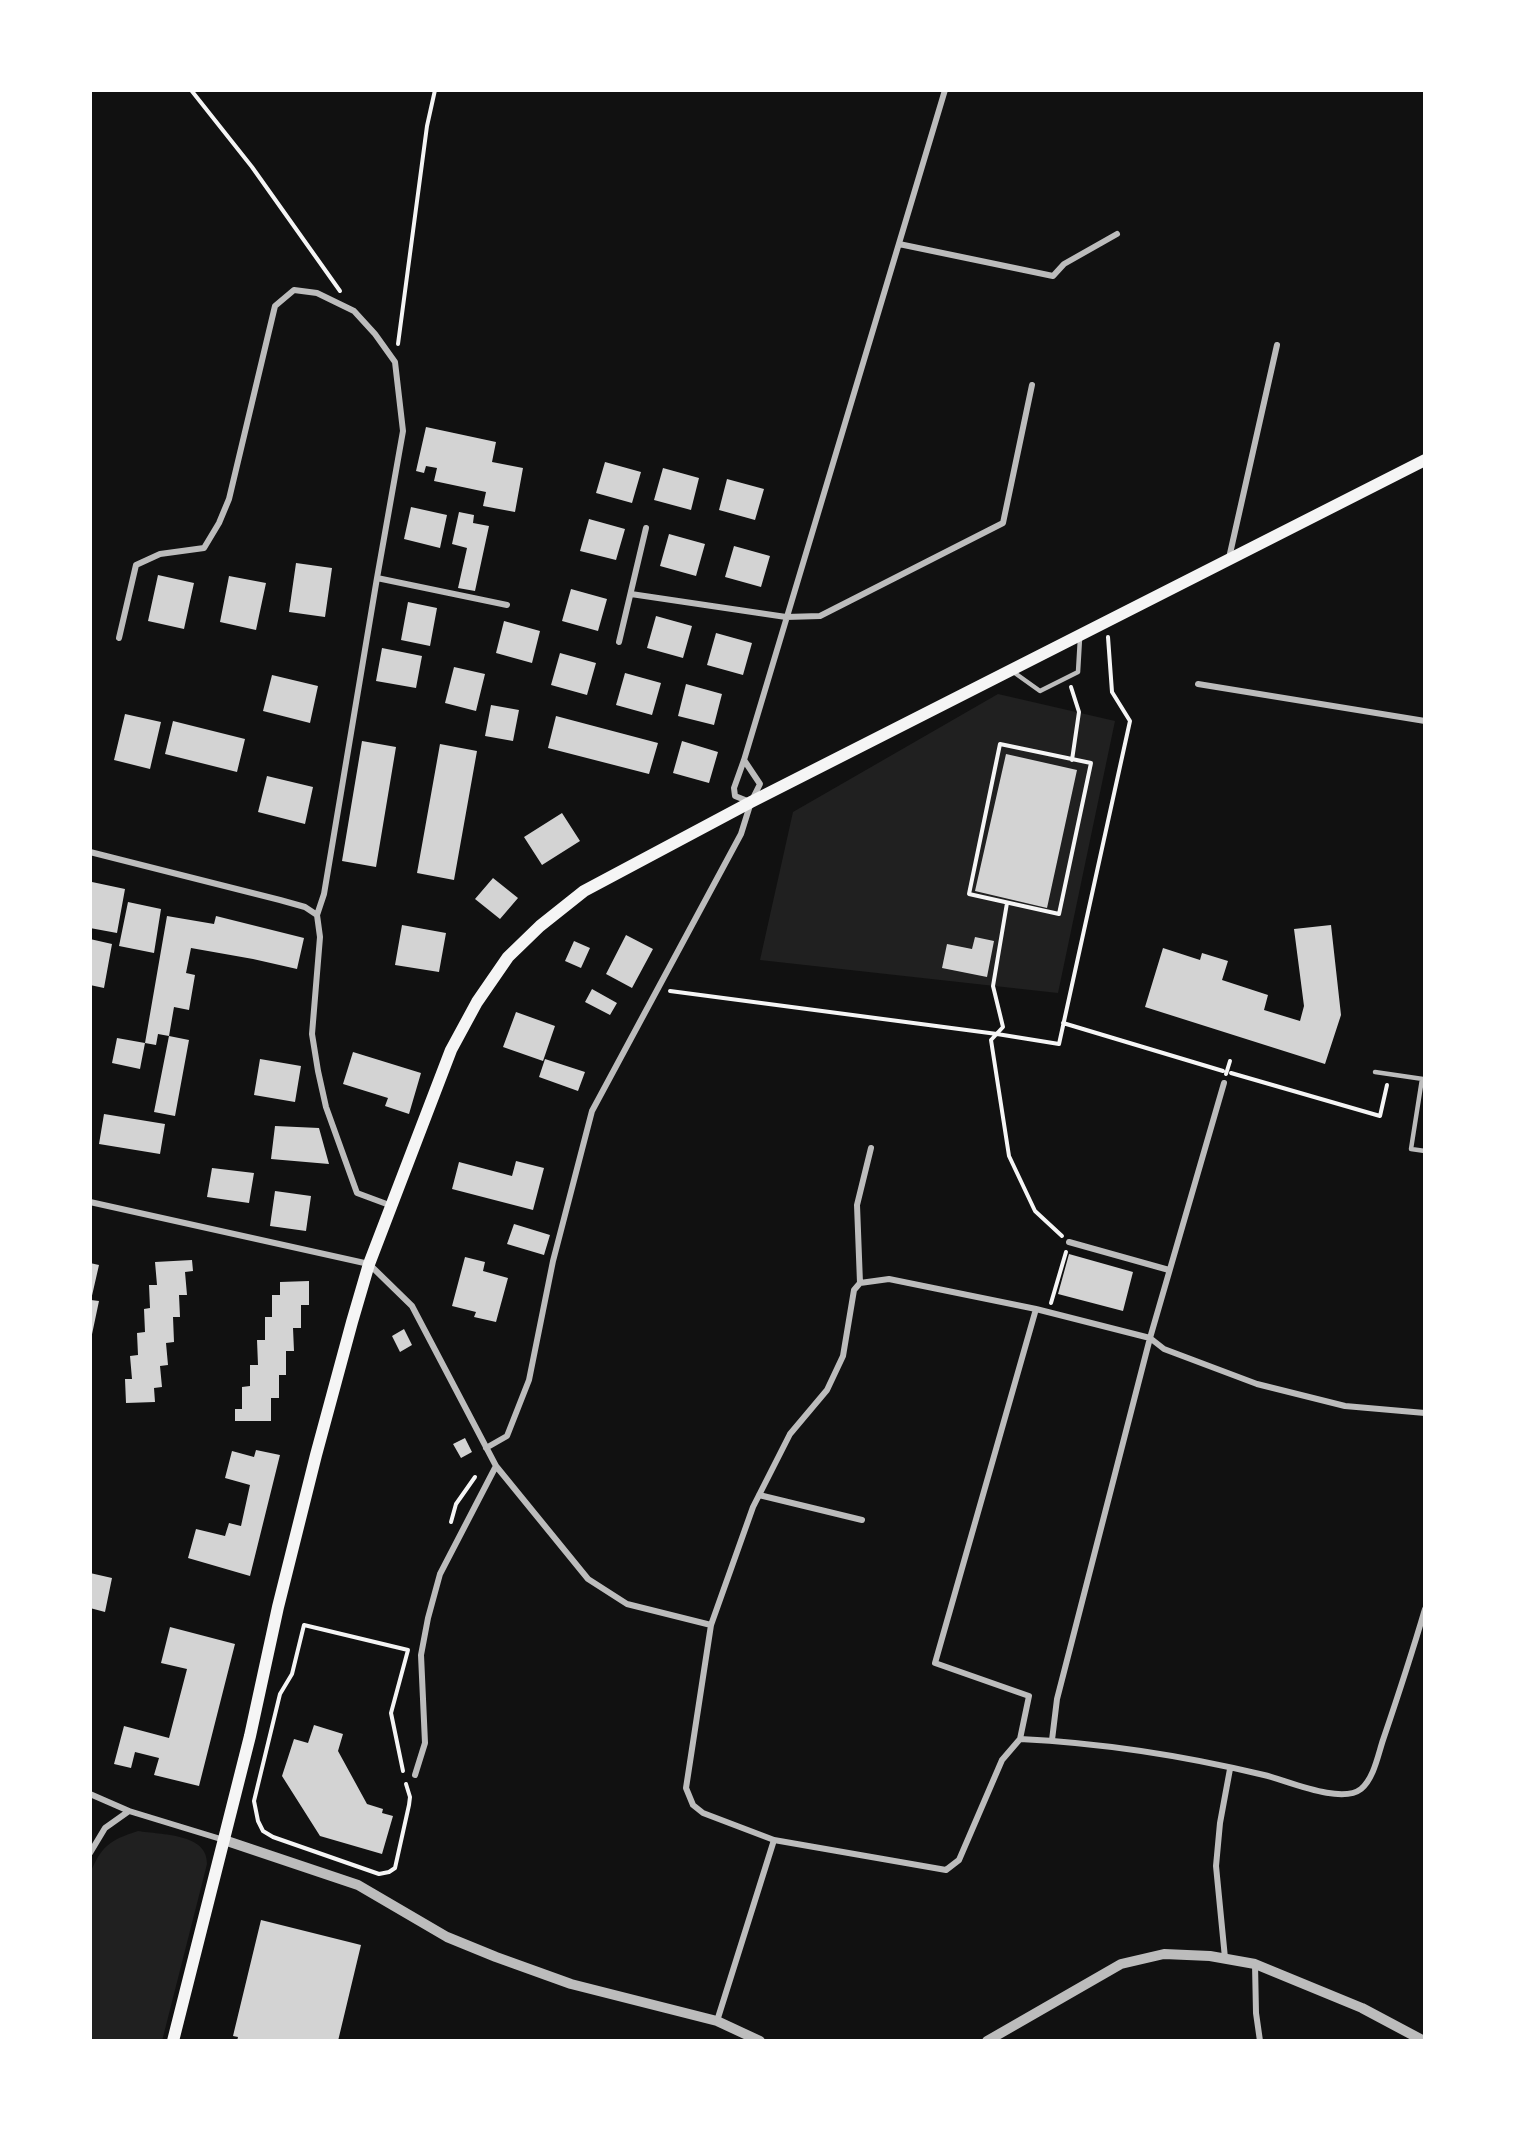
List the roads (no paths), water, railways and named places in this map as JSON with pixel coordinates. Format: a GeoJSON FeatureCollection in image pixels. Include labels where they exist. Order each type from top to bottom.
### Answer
{"type":"FeatureCollection","features":[{"type":"Feature","properties":{"kind":"main road"},"geometry":{"type":"LineString","coordinates":[[173,2041],[250,1736],[278,1607],[316,1455],[369,1264],[451,1050],[477,1002],[508,957],[540,926],[584,891],[751,802],[1424,460]]}},
{"type":"Feature","properties":{"kind":"street"},"geometry":{"type":"LineString","coordinates":[[751,802],[735,796],[734,788],[945,90]]}},
{"type":"Feature","properties":{"kind":"street"},"geometry":{"type":"LineString","coordinates":[[899,244],[1053,276],[1064,264],[1117,234]]}},
{"type":"Feature","properties":{"kind":"street"},"geometry":{"type":"LineString","coordinates":[[119,638],[136,565],[160,554],[204,548],[219,523],[229,499],[275,306],[294,290],[317,293],[354,311],[375,334],[395,362],[403,431],[324,894],[317,915],[320,937],[312,1034],[326,1107],[357,1193],[392,1206]]}},
{"type":"Feature","properties":{"kind":"street"},"geometry":{"type":"LineString","coordinates":[[1228,561],[1277,345]]}},
{"type":"Feature","properties":{"kind":"street"},"geometry":{"type":"LineString","coordinates":[[631,594],[786,617],[820,616],[1003,523],[1032,385]]}},
{"type":"Feature","properties":{"kind":"street"},"geometry":{"type":"LineString","coordinates":[[620,642],[646,528]]}},
{"type":"Feature","properties":{"kind":"street"},"geometry":{"type":"LineString","coordinates":[[377,578],[507,605]]}},
{"type":"Feature","properties":{"kind":"street"},"geometry":{"type":"LineString","coordinates":[[1198,684],[1425,721]]}},
{"type":"Feature","properties":{"kind":"street"},"geometry":{"type":"LineString","coordinates":[[486,1448],[507,1436],[529,1380],[553,1261],[592,1111],[741,834],[751,802],[760,784],[744,760]]}},
{"type":"Feature","properties":{"kind":"street"},"geometry":{"type":"LineString","coordinates":[[90,852],[280,900],[305,907],[317,915]]}},
{"type":"Feature","properties":{"kind":"street"},"geometry":{"type":"LineString","coordinates":[[1052,1740],[1057,1699],[1150,1338],[1224,1083]]}},
{"type":"Feature","properties":{"kind":"street"},"geometry":{"type":"LineString","coordinates":[[860,1283],[857,1205],[871,1148]]}},
{"type":"Feature","properties":{"kind":"street"},"geometry":{"type":"LineString","coordinates":[[90,1202],[369,1264],[412,1306],[496,1466],[588,1579],[627,1604],[711,1625]]}},
{"type":"Feature","properties":{"kind":"street"},"geometry":{"type":"LineString","coordinates":[[1069,1242],[1169,1270]]}},
{"type":"Feature","properties":{"kind":"street"},"geometry":{"type":"LineString","coordinates":[[1036,1308],[935,1663],[1029,1696],[1020,1739],[1002,1760],[959,1860],[946,1870],[774,1840],[703,1813],[693,1804],[686,1788],[711,1625],[753,1507],[790,1434],[827,1389],[843,1356],[854,1290],[860,1283],[889,1279],[1036,1308],[1150,1338],[1164,1349],[1257,1384],[1345,1406],[1425,1413]]}},
{"type":"Feature","properties":{"kind":"street"},"geometry":{"type":"LineString","coordinates":[[415,1775],[425,1743],[422,1655],[428,1618],[440,1574],[496,1466]]}},
{"type":"Feature","properties":{"kind":"street"},"geometry":{"type":"LineString","coordinates":[[759,1495],[862,1520]]}},
{"type":"Feature","properties":{"kind":"street"},"geometry":{"type":"LineString","coordinates":[[1020,1739],[1052,1740],[1133,1750],[1263,1775],[1325,1792],[1348,1794],[1361,1789],[1372,1773],[1425,1609]]}},
{"type":"Feature","properties":{"kind":"street"},"geometry":{"type":"LineString","coordinates":[[1225,1958],[1216,1866],[1220,1822],[1230,1769]]}},
{"type":"Feature","properties":{"kind":"street"},"geometry":{"type":"LineString","coordinates":[[90,1794],[129,1812],[224,1840],[358,1885],[447,1937],[496,1957],[571,1984],[717,2021],[753,2040]]}},
{"type":"Feature","properties":{"kind":"street"},"geometry":{"type":"LineString","coordinates":[[90,1853],[105,1828],[129,1812]]}},
{"type":"Feature","properties":{"kind":"street"},"geometry":{"type":"LineString","coordinates":[[717,2021],[774,1840]]}},
{"type":"Feature","properties":{"kind":"street"},"geometry":{"type":"LineString","coordinates":[[987,2041],[1121,1964],[1164,1954],[1225,1958],[1255,1964],[1362,2008],[1424,2041]]}},
{"type":"Feature","properties":{"kind":"street"},"geometry":{"type":"LineString","coordinates":[[1255,1964],[1256,2013],[1260,2041]]}},
{"type":"Feature","properties":{"kind":"lane"},"geometry":{"type":"LineString","coordinates":[[1012,671],[1040,691],[1078,672],[1080,636]]}},
{"type":"Feature","properties":{"kind":"lane"},"geometry":{"type":"LineString","coordinates":[[1375,1072],[1424,1079],[1412,1149],[1425,1151]]}}]}
